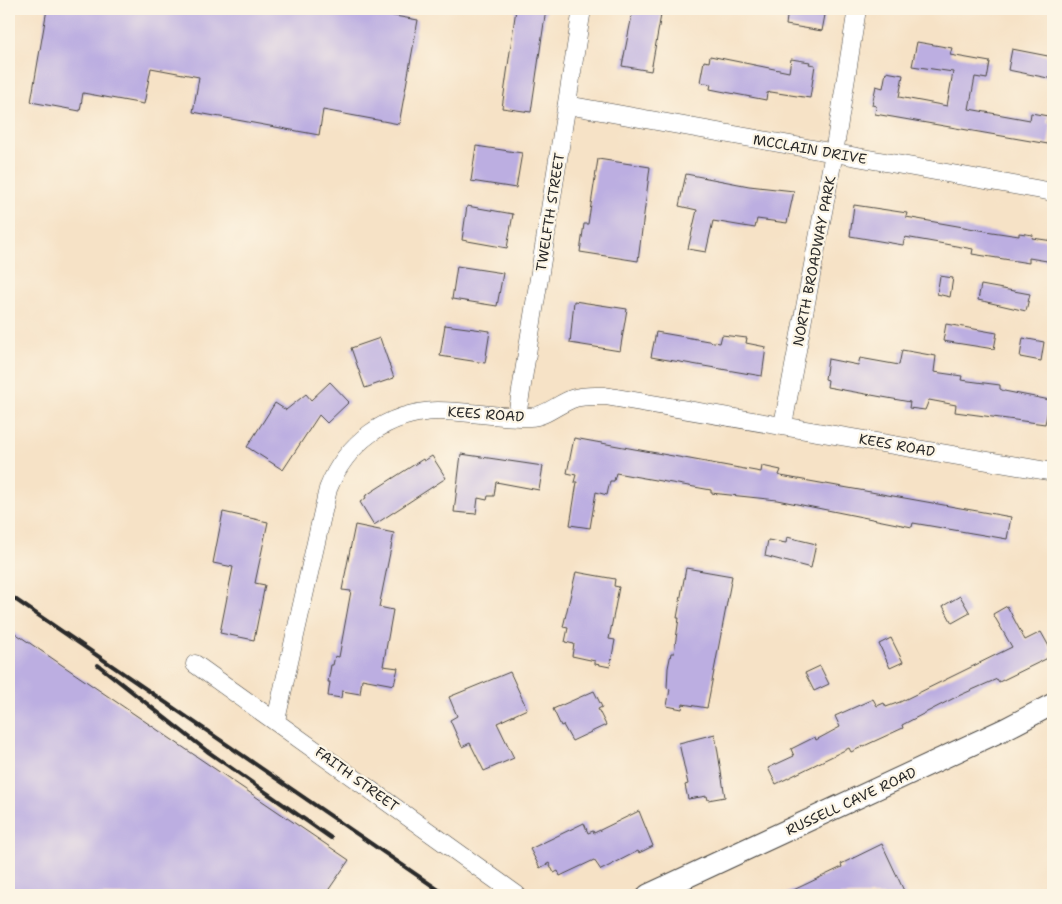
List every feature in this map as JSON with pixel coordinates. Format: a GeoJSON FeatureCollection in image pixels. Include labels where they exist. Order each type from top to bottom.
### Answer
{"type":"FeatureCollection","features":[{"type":"Feature","properties":{"kind":"street","name":"TWELFTH STREET"},"geometry":{"type":"LineString","coordinates":[[517,416],[582,9]]}},
{"type":"Feature","properties":{"kind":"street","name":"NORTH BROADWAY PARK"},"geometry":{"type":"LineString","coordinates":[[783,425],[834,153],[858,9]]}},
{"type":"Feature","properties":{"kind":"street","name":"MCCLAIN DRIVE"},"geometry":{"type":"LineString","coordinates":[[567,105],[1053,192]]}},
{"type":"Feature","properties":{"kind":"street","name":"KEES ROAD"},"geometry":{"type":"LineString","coordinates":[[276,720],[328,489],[344,458],[372,431],[391,421],[412,414],[438,411],[531,418],[575,397],[605,396],[1053,472]]}},
{"type":"Feature","properties":{"kind":"street","name":"FAITH STREET"},"geometry":{"type":"LineString","coordinates":[[195,664],[276,720],[517,895]]}},
{"type":"Feature","properties":{"kind":"street","name":"RUSSELL CAVE ROAD"},"geometry":{"type":"LineString","coordinates":[[648,895],[996,733],[1053,704]]}},
{"type":"Feature","properties":{"kind":"building"},"geometry":{"type":"Polygon","coordinates":[[[47,9],[354,9],[418,20],[399,124],[323,110],[319,135],[193,112],[199,77],[151,68],[144,104],[83,93],[80,111],[31,102],[47,9]]]}},
{"type":"Feature","properties":{"kind":"building"},"geometry":{"type":"Polygon","coordinates":[[[516,9],[546,9],[531,112],[502,108],[516,9]]]}},
{"type":"Feature","properties":{"kind":"building"},"geometry":{"type":"Polygon","coordinates":[[[788,9],[825,15],[822,31],[786,25],[788,9]]]}},
{"type":"Feature","properties":{"kind":"building"},"geometry":{"type":"Polygon","coordinates":[[[633,10],[661,15],[651,71],[622,66],[633,10]]]}},
{"type":"Feature","properties":{"kind":"building"},"geometry":{"type":"Polygon","coordinates":[[[917,42],[952,48],[950,55],[990,62],[987,79],[975,77],[969,109],[1030,120],[1031,113],[1048,116],[1047,123],[1051,124],[1048,144],[875,114],[876,106],[872,105],[876,86],[883,88],[886,72],[903,75],[899,97],[947,106],[953,72],[912,66],[917,42]]]}},
{"type":"Feature","properties":{"kind":"building"},"geometry":{"type":"Polygon","coordinates":[[[1012,49],[1053,57],[1053,79],[1008,70],[1012,49]]]}},
{"type":"Feature","properties":{"kind":"building"},"geometry":{"type":"Polygon","coordinates":[[[710,56],[789,72],[791,59],[810,62],[809,64],[815,65],[810,98],[771,92],[767,93],[766,100],[710,89],[711,84],[700,82],[704,61],[709,62],[710,56]]]}},
{"type":"Feature","properties":{"kind":"building"},"geometry":{"type":"Polygon","coordinates":[[[476,146],[522,153],[516,188],[471,181],[476,146]]]}},
{"type":"Feature","properties":{"kind":"building"},"geometry":{"type":"Polygon","coordinates":[[[598,159],[650,167],[638,261],[580,252],[584,224],[588,224],[598,159]]]}},
{"type":"Feature","properties":{"kind":"building"},"geometry":{"type":"Polygon","coordinates":[[[686,174],[749,186],[794,191],[787,223],[757,219],[755,228],[713,221],[706,252],[688,249],[697,210],[679,206],[686,174]]]}},
{"type":"Feature","properties":{"kind":"building"},"geometry":{"type":"Polygon","coordinates":[[[854,205],[907,213],[906,217],[992,232],[1019,236],[1019,233],[1033,235],[1032,238],[1053,241],[1053,262],[1029,258],[1029,263],[972,254],[973,249],[905,237],[903,245],[850,236],[854,205]]]}},
{"type":"Feature","properties":{"kind":"building"},"geometry":{"type":"Polygon","coordinates":[[[467,206],[513,214],[507,248],[462,240],[467,206]]]}},
{"type":"Feature","properties":{"kind":"building"},"geometry":{"type":"Polygon","coordinates":[[[457,266],[503,273],[497,306],[452,299],[457,266]]]}},
{"type":"Feature","properties":{"kind":"building"},"geometry":{"type":"Polygon","coordinates":[[[940,276],[953,278],[950,297],[937,294],[940,276]]]}},
{"type":"Feature","properties":{"kind":"building"},"geometry":{"type":"Polygon","coordinates":[[[981,285],[1030,294],[1026,311],[978,300],[981,285]]]}},
{"type":"Feature","properties":{"kind":"building"},"geometry":{"type":"Polygon","coordinates":[[[574,301],[627,309],[620,351],[570,343],[574,301]]]}},
{"type":"Feature","properties":{"kind":"building"},"geometry":{"type":"Polygon","coordinates":[[[946,324],[997,333],[994,349],[943,341],[946,324]]]}},
{"type":"Feature","properties":{"kind":"building"},"geometry":{"type":"Polygon","coordinates":[[[445,325],[490,331],[485,363],[440,356],[445,325]]]}},
{"type":"Feature","properties":{"kind":"building"},"geometry":{"type":"Polygon","coordinates":[[[656,332],[720,343],[722,335],[747,338],[746,343],[766,347],[762,376],[651,357],[656,332]]]}},
{"type":"Feature","properties":{"kind":"building"},"geometry":{"type":"Polygon","coordinates":[[[380,338],[394,378],[365,388],[351,348],[380,338]]]}},
{"type":"Feature","properties":{"kind":"building"},"geometry":{"type":"Polygon","coordinates":[[[1023,338],[1044,342],[1041,361],[1020,357],[1023,338]]]}},
{"type":"Feature","properties":{"kind":"building"},"geometry":{"type":"Polygon","coordinates":[[[902,350],[936,356],[934,372],[962,376],[961,380],[1000,385],[1000,389],[1004,391],[1050,400],[1045,424],[955,412],[956,405],[929,400],[925,410],[909,408],[910,402],[827,387],[828,380],[825,379],[828,359],[858,365],[860,358],[899,365],[902,350]]]}},
{"type":"Feature","properties":{"kind":"building"},"geometry":{"type":"Polygon","coordinates":[[[330,382],[349,402],[327,423],[319,415],[283,470],[247,447],[275,403],[286,410],[306,394],[311,400],[330,382]]]}},
{"type":"Feature","properties":{"kind":"building"},"geometry":{"type":"Polygon","coordinates":[[[574,438],[761,472],[762,466],[781,470],[779,475],[781,476],[1011,517],[1007,539],[913,523],[912,527],[777,500],[711,493],[711,490],[616,473],[614,481],[610,481],[607,495],[596,492],[590,528],[570,525],[577,482],[574,482],[576,475],[567,473],[574,438]]]}},
{"type":"Feature","properties":{"kind":"building"},"geometry":{"type":"Polygon","coordinates":[[[461,454],[543,466],[539,490],[496,482],[494,496],[488,496],[487,500],[478,498],[476,514],[454,512],[461,454]]]}},
{"type":"Feature","properties":{"kind":"building"},"geometry":{"type":"Polygon","coordinates":[[[432,456],[446,478],[374,525],[360,502],[366,498],[365,496],[423,459],[424,461],[432,456]]]}},
{"type":"Feature","properties":{"kind":"building"},"geometry":{"type":"Polygon","coordinates":[[[223,512],[268,522],[255,583],[265,585],[254,640],[220,633],[233,567],[213,563],[223,512]]]}},
{"type":"Feature","properties":{"kind":"building"},"geometry":{"type":"Polygon","coordinates":[[[355,525],[394,533],[379,607],[393,610],[383,666],[398,668],[394,685],[362,679],[360,694],[342,691],[341,698],[328,696],[330,682],[328,682],[331,665],[333,665],[335,656],[339,657],[351,591],[342,590],[355,525]]]}},
{"type":"Feature","properties":{"kind":"building"},"geometry":{"type":"Polygon","coordinates":[[[787,537],[816,544],[811,568],[765,556],[768,540],[786,543],[787,537]]]}},
{"type":"Feature","properties":{"kind":"building"},"geometry":{"type":"Polygon","coordinates":[[[686,568],[732,576],[707,708],[683,704],[682,709],[667,706],[670,689],[667,688],[668,668],[671,653],[674,653],[679,618],[677,618],[686,568]]]}},
{"type":"Feature","properties":{"kind":"building"},"geometry":{"type":"Polygon","coordinates":[[[576,572],[615,579],[614,586],[619,587],[609,639],[615,640],[610,667],[595,664],[595,661],[572,656],[574,644],[565,642],[568,628],[563,627],[576,572]]]}},
{"type":"Feature","properties":{"kind":"building"},"geometry":{"type":"Polygon","coordinates":[[[960,596],[970,613],[952,623],[943,606],[960,596]]]}},
{"type":"Feature","properties":{"kind":"building"},"geometry":{"type":"Polygon","coordinates":[[[1007,606],[1025,640],[1041,632],[1051,650],[1048,652],[1050,657],[999,682],[997,679],[956,697],[902,725],[903,728],[851,752],[849,748],[776,784],[768,768],[794,756],[791,749],[815,737],[816,740],[840,727],[835,716],[873,699],[877,706],[884,703],[886,707],[900,702],[1012,647],[993,614],[1007,606]]]}},
{"type":"Feature","properties":{"kind":"building"},"geometry":{"type":"Polygon","coordinates":[[[9,629],[349,860],[325,895],[9,895],[9,629]]]}},
{"type":"Feature","properties":{"kind":"building"},"geometry":{"type":"Polygon","coordinates":[[[891,638],[903,662],[890,668],[879,644],[891,638]]]}},
{"type":"Feature","properties":{"kind":"building"},"geometry":{"type":"Polygon","coordinates":[[[820,666],[829,684],[814,691],[805,673],[820,666]]]}},
{"type":"Feature","properties":{"kind":"building"},"geometry":{"type":"Polygon","coordinates":[[[510,672],[527,709],[497,723],[514,758],[484,771],[470,743],[462,747],[450,720],[457,716],[449,697],[510,672]]]}},
{"type":"Feature","properties":{"kind":"building"},"geometry":{"type":"Polygon","coordinates":[[[594,691],[602,707],[598,709],[606,725],[572,741],[563,725],[561,726],[553,709],[594,691]]]}},
{"type":"Feature","properties":{"kind":"building"},"geometry":{"type":"Polygon","coordinates":[[[715,734],[725,797],[708,800],[707,796],[688,799],[685,785],[688,784],[679,743],[715,734]]]}},
{"type":"Feature","properties":{"kind":"building"},"geometry":{"type":"Polygon","coordinates":[[[639,811],[653,846],[639,853],[638,851],[601,870],[594,860],[560,876],[558,871],[554,873],[549,863],[540,868],[530,849],[584,823],[588,833],[593,831],[594,833],[639,811]]]}},
{"type":"Feature","properties":{"kind":"building"},"geometry":{"type":"Polygon","coordinates":[[[882,844],[906,895],[783,895],[842,867],[841,864],[882,844]]]}},
{"type":"Feature","properties":{"kind":"railway"},"geometry":{"type":"LineString","coordinates":[[9,595],[446,895]]}},
{"type":"Feature","properties":{"kind":"railway"},"geometry":{"type":"LineString","coordinates":[[98,665],[207,751],[331,838]]}}]}
